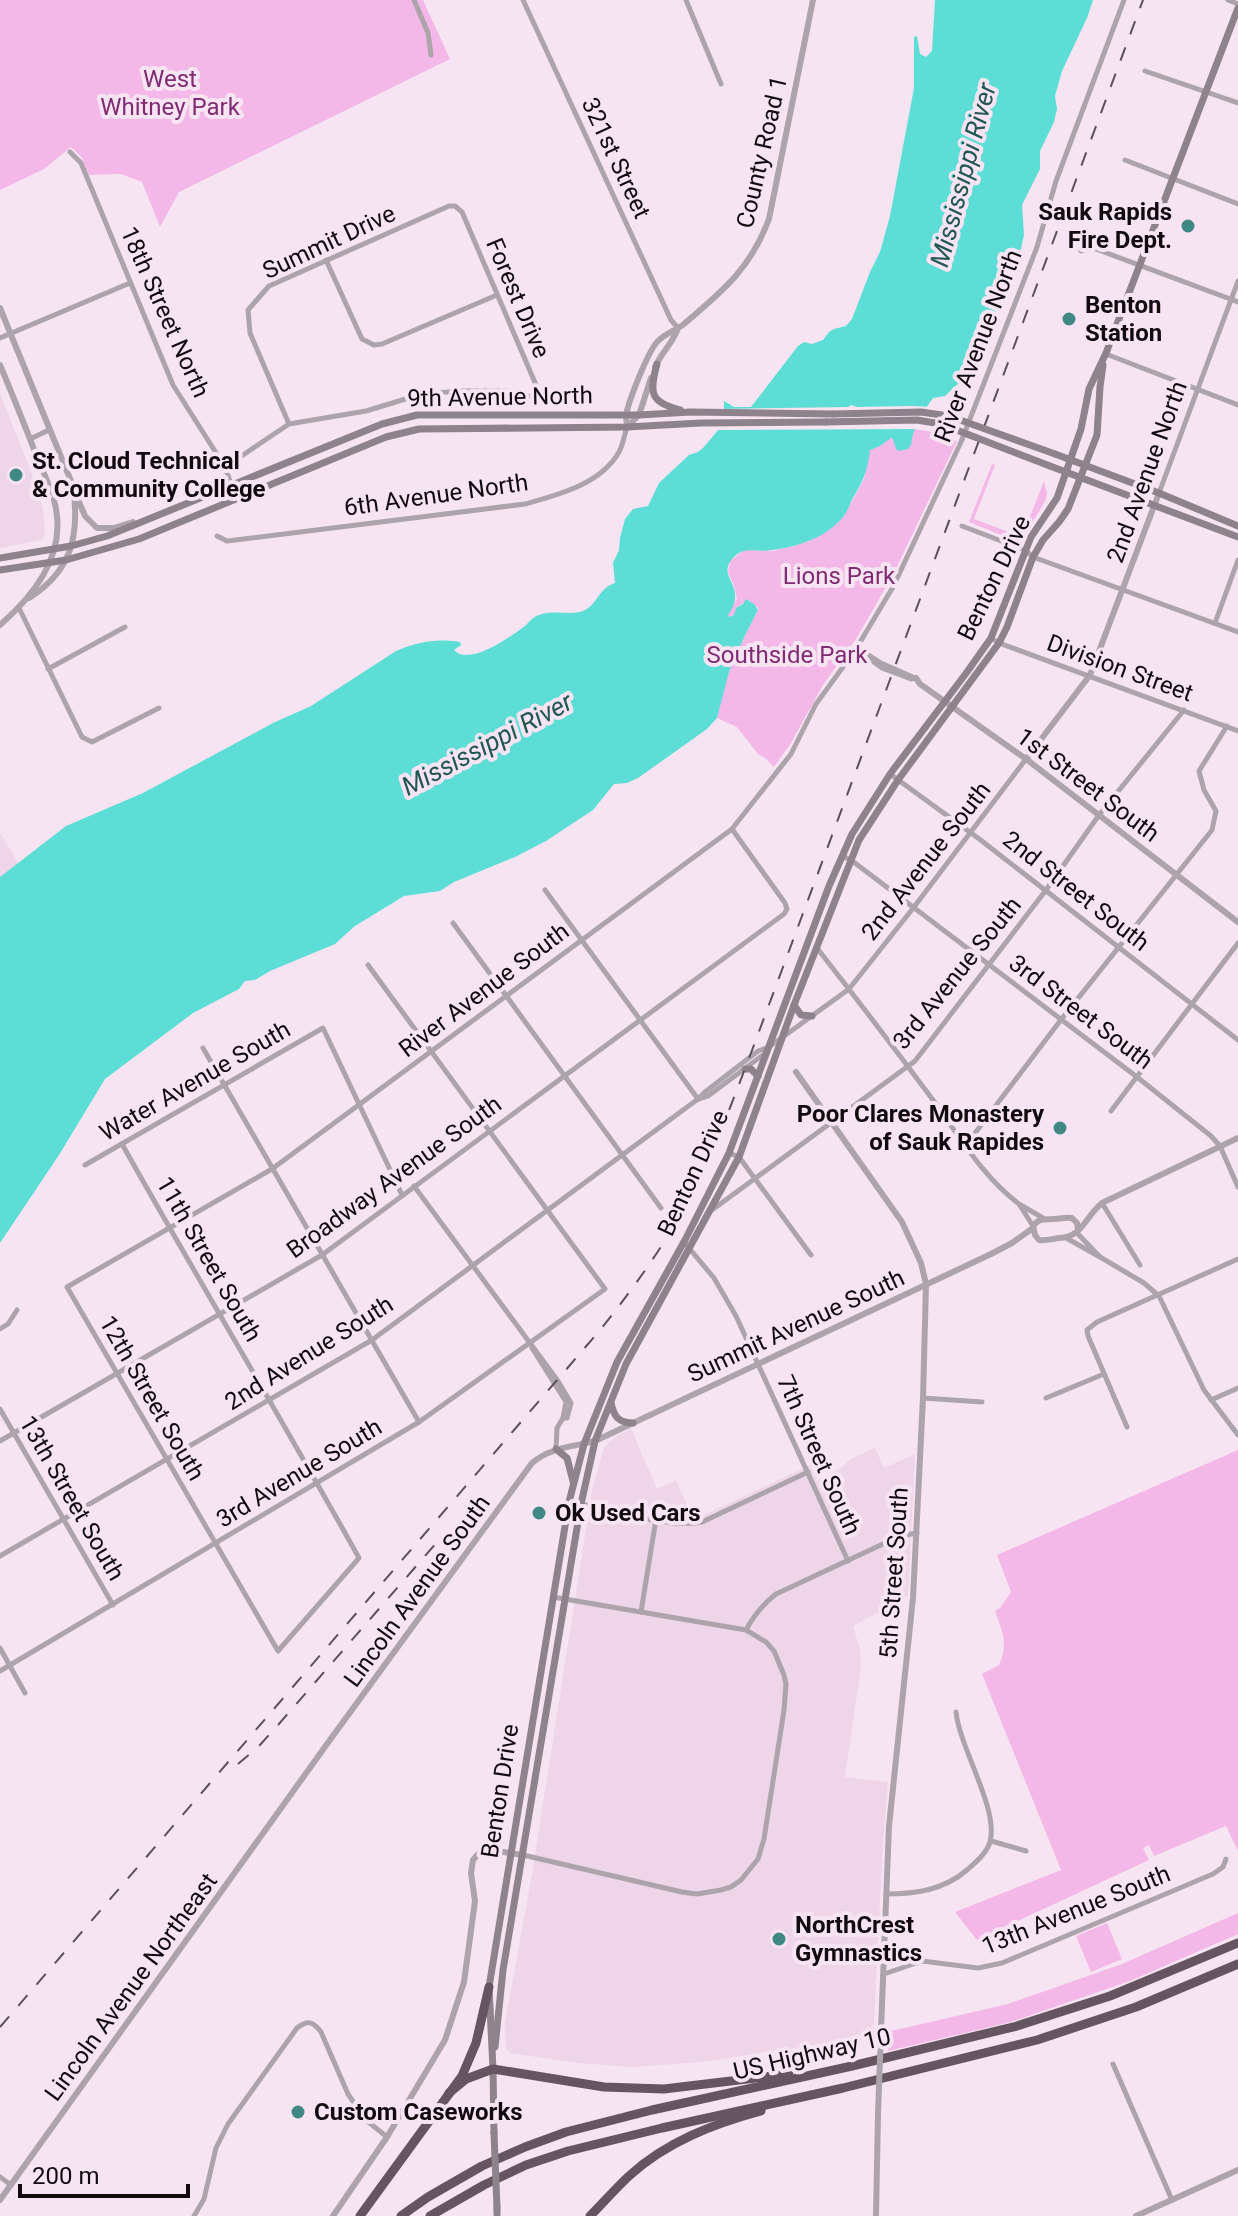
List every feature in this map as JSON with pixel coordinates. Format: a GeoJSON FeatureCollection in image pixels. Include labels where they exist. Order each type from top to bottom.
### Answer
{"type":"FeatureCollection","features":[{"type":"Feature","properties":{"kind":"highway","name":"US Highway 10"},"geometry":{"type":"LineString","coordinates":[[401,2216],[482,2166],[566,2132],[987,2034],[1078,2008],[1238,1943]]}},
{"type":"Feature","properties":{"kind":"highway"},"geometry":{"type":"LineString","coordinates":[[430,2216],[526,2165],[568,2151],[1049,2037],[1136,2007],[1238,1964]]}},
{"type":"Feature","properties":{"kind":"highway"},"geometry":{"type":"LineString","coordinates":[[360,2216],[462,2076],[476,2043],[489,1987]]}},
{"type":"Feature","properties":{"kind":"highway"},"geometry":{"type":"LineString","coordinates":[[449,2093],[466,2079],[493,2069],[604,2087],[664,2089],[852,2066]]}},
{"type":"Feature","properties":{"kind":"highway"},"geometry":{"type":"LineString","coordinates":[[590,2216],[630,2175],[667,2147],[724,2122],[843,2088]]}},
{"type":"Feature","properties":{"kind":"main road","name":"Benton Drive"},"geometry":{"type":"LineString","coordinates":[[497,2212],[489,1987],[569,1502],[584,1444],[617,1362],[729,1153],[842,856],[862,814],[991,638],[1025,550],[1053,505],[1081,429],[1089,389],[1106,354],[1238,6]]}},
{"type":"Feature","properties":{"kind":"main road","name":"Benton Drive"},"geometry":{"type":"LineString","coordinates":[[493,2069],[503,1970],[581,1504],[595,1441],[626,1364],[739,1157],[794,1005],[851,860],[870,821],[999,643],[1033,557],[1064,515],[1098,428],[1100,387],[1106,354]]}},
{"type":"Feature","properties":{"kind":"main road"},"geometry":{"type":"LineString","coordinates":[[657,364],[652,388],[659,403],[690,412]]}},
{"type":"Feature","properties":{"kind":"main road","name":"9th Avenue North"},"geometry":{"type":"LineString","coordinates":[[0,558],[71,546],[107,536],[382,424],[417,415],[921,412],[949,416],[1069,458],[1238,526]]}},
{"type":"Feature","properties":{"kind":"main road","name":"9th Avenue North"},"geometry":{"type":"LineString","coordinates":[[0,570],[66,560],[139,539],[386,437],[438,428],[917,420],[941,424],[1238,537]]}},
{"type":"Feature","properties":{"kind":"main road"},"geometry":{"type":"LineString","coordinates":[[794,1005],[801,1015],[812,1016]]}},
{"type":"Feature","properties":{"kind":"main road"},"geometry":{"type":"LineString","coordinates":[[745,1069],[751,1069],[758,1076]]}},
{"type":"Feature","properties":{"kind":"main road"},"geometry":{"type":"LineString","coordinates":[[611,1403],[616,1418],[633,1423]]}},
{"type":"Feature","properties":{"kind":"main road"},"geometry":{"type":"LineString","coordinates":[[556,1449],[567,1458],[574,1484]]}},
{"type":"Feature","properties":{"kind":"street"},"geometry":{"type":"LineString","coordinates":[[414,0],[428,33],[431,55]]}},
{"type":"Feature","properties":{"kind":"street","name":"321st Street"},"geometry":{"type":"LineString","coordinates":[[523,0],[671,320],[678,328]]}},
{"type":"Feature","properties":{"kind":"street"},"geometry":{"type":"LineString","coordinates":[[686,0],[721,84]]}},
{"type":"Feature","properties":{"kind":"street","name":"County Road 1"},"geometry":{"type":"LineString","coordinates":[[626,415],[656,343],[724,290],[759,245],[769,219],[813,0]]}},
{"type":"Feature","properties":{"kind":"street","name":"River Avenue North"},"geometry":{"type":"LineString","coordinates":[[856,649],[893,587],[961,442],[1037,247],[1056,181],[1124,0]]}},
{"type":"Feature","properties":{"kind":"street"},"geometry":{"type":"LineString","coordinates":[[1228,0],[1238,6]]}},
{"type":"Feature","properties":{"kind":"street"},"geometry":{"type":"LineString","coordinates":[[1145,71],[1238,103]]}},
{"type":"Feature","properties":{"kind":"street","name":"18th Street North"},"geometry":{"type":"LineString","coordinates":[[70,152],[81,163],[173,385],[225,467],[231,484]]}},
{"type":"Feature","properties":{"kind":"street"},"geometry":{"type":"LineString","coordinates":[[1125,160],[1238,204]]}},
{"type":"Feature","properties":{"kind":"street","name":"Summit Drive"},"geometry":{"type":"LineString","coordinates":[[289,424],[250,333],[248,310],[269,286],[455,206]]}},
{"type":"Feature","properties":{"kind":"street","name":"Forest Drive"},"geometry":{"type":"LineString","coordinates":[[289,424],[366,411],[422,394],[506,391],[533,397],[539,392],[462,212],[455,206]]}},
{"type":"Feature","properties":{"kind":"street"},"geometry":{"type":"LineString","coordinates":[[1081,251],[1096,249],[1235,301]]}},
{"type":"Feature","properties":{"kind":"street"},"geometry":{"type":"LineString","coordinates":[[326,260],[362,339],[374,345],[497,295]]}},
{"type":"Feature","properties":{"kind":"street","name":"2nd Avenue North"},"geometry":{"type":"LineString","coordinates":[[1090,675],[1197,390],[1235,301],[1238,281]]}},
{"type":"Feature","properties":{"kind":"street"},"geometry":{"type":"LineString","coordinates":[[0,338],[130,283]]}},
{"type":"Feature","properties":{"kind":"street"},"geometry":{"type":"LineString","coordinates":[[0,308],[85,516],[97,528],[114,528],[159,515]]}},
{"type":"Feature","properties":{"kind":"street","name":"County Road 1"},"geometry":{"type":"LineString","coordinates":[[639,415],[663,350],[674,339],[678,328]]}},
{"type":"Feature","properties":{"kind":"street"},"geometry":{"type":"LineString","coordinates":[[1106,354],[1238,405]]}},
{"type":"Feature","properties":{"kind":"street"},"geometry":{"type":"LineString","coordinates":[[0,365],[57,512],[58,528],[51,561],[29,598]]}},
{"type":"Feature","properties":{"kind":"street"},"geometry":{"type":"LineString","coordinates":[[626,415],[627,427]]}},
{"type":"Feature","properties":{"kind":"street"},"geometry":{"type":"LineString","coordinates":[[627,427],[639,415]]}},
{"type":"Feature","properties":{"kind":"street"},"geometry":{"type":"LineString","coordinates":[[225,467],[289,424]]}},
{"type":"Feature","properties":{"kind":"street","name":"6th Avenue North"},"geometry":{"type":"LineString","coordinates":[[217,536],[227,541],[525,504],[558,495],[597,476],[620,450],[627,427]]}},
{"type":"Feature","properties":{"kind":"street"},"geometry":{"type":"LineString","coordinates":[[30,439],[49,430]]}},
{"type":"Feature","properties":{"kind":"street"},"geometry":{"type":"LineString","coordinates":[[0,625],[46,587],[66,560],[76,507],[73,486]]}},
{"type":"Feature","properties":{"kind":"street"},"geometry":{"type":"LineString","coordinates":[[962,526],[1025,550],[1033,557],[1238,632]]}},
{"type":"Feature","properties":{"kind":"street"},"geometry":{"type":"LineString","coordinates":[[1215,623],[1238,560]]}},
{"type":"Feature","properties":{"kind":"street"},"geometry":{"type":"LineString","coordinates":[[19,608],[82,737],[92,742],[159,708]]}},
{"type":"Feature","properties":{"kind":"street"},"geometry":{"type":"LineString","coordinates":[[48,669],[125,627]]}},
{"type":"Feature","properties":{"kind":"street","name":"Division Street"},"geometry":{"type":"LineString","coordinates":[[991,638],[1238,731]]}},
{"type":"Feature","properties":{"kind":"street","name":"1st Street South"},"geometry":{"type":"LineString","coordinates":[[856,649],[882,668],[916,678],[1238,922]]}},
{"type":"Feature","properties":{"kind":"street","name":"River Avenue South"},"geometry":{"type":"LineString","coordinates":[[67,1287],[272,1169],[732,829],[791,754],[816,704],[856,649]]}},
{"type":"Feature","properties":{"kind":"street","name":"2nd Avenue South"},"geometry":{"type":"LineString","coordinates":[[0,1556],[372,1340],[698,1099],[758,1051],[784,1037],[849,989],[1090,675]]}},
{"type":"Feature","properties":{"kind":"street","name":"3rd Avenue South"},"geometry":{"type":"LineString","coordinates":[[712,1210],[915,1061],[1046,890],[1099,815],[1184,710]]}},
{"type":"Feature","properties":{"kind":"street"},"geometry":{"type":"LineString","coordinates":[[966,1145],[1212,830],[1216,811],[1199,771],[1227,726]]}},
{"type":"Feature","properties":{"kind":"street","name":"2nd Street South"},"geometry":{"type":"LineString","coordinates":[[890,774],[1046,890],[1238,1040]]}},
{"type":"Feature","properties":{"kind":"street","name":"Broadway Avenue South"},"geometry":{"type":"LineString","coordinates":[[0,1441],[322,1255],[784,914],[787,909],[785,903],[732,829]]}},
{"type":"Feature","properties":{"kind":"street","name":"3rd Street South"},"geometry":{"type":"LineString","coordinates":[[842,856],[914,907],[1211,1136],[1220,1146],[1238,1187]]}},
{"type":"Feature","properties":{"kind":"street"},"geometry":{"type":"LineString","coordinates":[[545,890],[698,1099]]}},
{"type":"Feature","properties":{"kind":"street"},"geometry":{"type":"LineString","coordinates":[[453,923],[661,1208]]}},
{"type":"Feature","properties":{"kind":"street"},"geometry":{"type":"LineString","coordinates":[[1111,1111],[1238,943]]}},
{"type":"Feature","properties":{"kind":"street"},"geometry":{"type":"LineString","coordinates":[[817,948],[996,1185],[1043,1218],[1072,1218],[1094,1210]]}},
{"type":"Feature","properties":{"kind":"street"},"geometry":{"type":"LineString","coordinates":[[368,965],[548,1210]]}},
{"type":"Feature","properties":{"kind":"street","name":"Water Avenue South"},"geometry":{"type":"LineString","coordinates":[[85,1165],[323,1028],[359,1105]]}},
{"type":"Feature","properties":{"kind":"street","name":"2nd Avenue South"},"geometry":{"type":"LineString","coordinates":[[698,1099],[708,1096],[761,1058],[769,1047]]}},
{"type":"Feature","properties":{"kind":"street"},"geometry":{"type":"LineString","coordinates":[[203,1048],[419,1422]]}},
{"type":"Feature","properties":{"kind":"street","name":"5th Street South"},"geometry":{"type":"LineString","coordinates":[[796,1072],[902,1222],[921,1263],[926,1284],[913,1598],[889,1826],[885,1894],[876,2216]]}},
{"type":"Feature","properties":{"kind":"street"},"geometry":{"type":"LineString","coordinates":[[359,1105],[402,1195]]}},
{"type":"Feature","properties":{"kind":"street"},"geometry":{"type":"LineString","coordinates":[[1238,1138],[1102,1203],[1078,1232],[1068,1239],[1144,1283],[1159,1296],[1195,1372],[1211,1400],[1238,1435]]}},
{"type":"Feature","properties":{"kind":"street","name":"11th Street South"},"geometry":{"type":"LineString","coordinates":[[122,1144],[359,1558],[278,1651]]}},
{"type":"Feature","properties":{"kind":"street"},"geometry":{"type":"LineString","coordinates":[[729,1153],[739,1157],[756,1178],[811,1255]]}},
{"type":"Feature","properties":{"kind":"street"},"geometry":{"type":"LineString","coordinates":[[414,1186],[569,1398],[570,1413],[557,1428],[556,1449]]}},
{"type":"Feature","properties":{"kind":"street"},"geometry":{"type":"LineString","coordinates":[[1102,1203],[1140,1265]]}},
{"type":"Feature","properties":{"kind":"street"},"geometry":{"type":"LineString","coordinates":[[1019,1204],[1039,1240]]}},
{"type":"Feature","properties":{"kind":"street","name":"3rd Avenue South"},"geometry":{"type":"LineString","coordinates":[[0,1671],[419,1422],[605,1289],[548,1210]]}},
{"type":"Feature","properties":{"kind":"street","name":"Summit Avenue South"},"geometry":{"type":"LineString","coordinates":[[1012,1243],[1043,1218]]}},
{"type":"Feature","properties":{"kind":"street"},"geometry":{"type":"LineString","coordinates":[[1072,1218],[1077,1223],[1078,1232],[1100,1257]]}},
{"type":"Feature","properties":{"kind":"street","name":"Summit Avenue South"},"geometry":{"type":"LineString","coordinates":[[595,1441],[1012,1243],[1027,1239],[1068,1239]]}},
{"type":"Feature","properties":{"kind":"street","name":"7th Street South"},"geometry":{"type":"LineString","coordinates":[[684,1242],[714,1278],[736,1316],[848,1561]]}},
{"type":"Feature","properties":{"kind":"street"},"geometry":{"type":"LineString","coordinates":[[1127,1427],[1087,1330],[1097,1322],[1238,1259]]}},
{"type":"Feature","properties":{"kind":"street","name":"12th Street South"},"geometry":{"type":"LineString","coordinates":[[67,1287],[278,1651]]}},
{"type":"Feature","properties":{"kind":"street"},"geometry":{"type":"LineString","coordinates":[[0,1329],[8,1324],[17,1310]]}},
{"type":"Feature","properties":{"kind":"street"},"geometry":{"type":"LineString","coordinates":[[1046,1398],[1104,1374]]}},
{"type":"Feature","properties":{"kind":"street"},"geometry":{"type":"LineString","coordinates":[[1211,1400],[1238,1388]]}},
{"type":"Feature","properties":{"kind":"street"},"geometry":{"type":"LineString","coordinates":[[923,1398],[982,1402]]}},
{"type":"Feature","properties":{"kind":"street","name":"13th Street South"},"geometry":{"type":"LineString","coordinates":[[0,1409],[113,1605]]}},
{"type":"Feature","properties":{"kind":"street","name":"Lincoln Avenue South"},"geometry":{"type":"LineString","coordinates":[[291,1795],[532,1463],[556,1449],[595,1441]]}},
{"type":"Feature","properties":{"kind":"street"},"geometry":{"type":"LineString","coordinates":[[569,1502],[690,1524],[702,1522],[808,1472]]}},
{"type":"Feature","properties":{"kind":"street"},"geometry":{"type":"LineString","coordinates":[[641,1612],[656,1519]]}},
{"type":"Feature","properties":{"kind":"street"},"geometry":{"type":"LineString","coordinates":[[746,1630],[765,1602],[776,1594],[900,1536],[917,1533]]}},
{"type":"Feature","properties":{"kind":"street"},"geometry":{"type":"LineString","coordinates":[[333,2216],[387,2137],[445,2040],[459,2000],[474,1911],[471,1873],[473,1860],[480,1852],[490,1850],[523,1855],[682,1892],[710,1893],[731,1887],[741,1880],[758,1859],[764,1839],[786,1699],[784,1675],[774,1651],[746,1630],[553,1597]]}},
{"type":"Feature","properties":{"kind":"street"},"geometry":{"type":"LineString","coordinates":[[0,1648],[25,1693]]}},
{"type":"Feature","properties":{"kind":"street"},"geometry":{"type":"LineString","coordinates":[[885,1894],[922,1892],[953,1880],[974,1864],[991,1841],[987,1804],[960,1736],[956,1712]]}},
{"type":"Feature","properties":{"kind":"street","name":"Lincoln Avenue Northeast"},"geometry":{"type":"LineString","coordinates":[[0,2200],[291,1795]]}},
{"type":"Feature","properties":{"kind":"street"},"geometry":{"type":"LineString","coordinates":[[991,1841],[1026,1851]]}},
{"type":"Feature","properties":{"kind":"street","name":"13th Avenue South"},"geometry":{"type":"LineString","coordinates":[[884,1974],[922,1961],[978,1968],[1002,1963],[1213,1874],[1223,1867],[1226,1859]]}},
{"type":"Feature","properties":{"kind":"street"},"geometry":{"type":"LineString","coordinates":[[194,2216],[204,2199],[216,2148],[228,2124],[303,2023],[315,2024],[321,2032],[348,2094],[366,2120],[387,2137]]}},
{"type":"Feature","properties":{"kind":"street"},"geometry":{"type":"LineString","coordinates":[[1113,2064],[1172,2200]]}},
{"type":"Feature","properties":{"kind":"street"},"geometry":{"type":"LineString","coordinates":[[1136,2216],[1238,2170]]}},
{"type":"Feature","properties":{"kind":"street"},"geometry":{"type":"LineString","coordinates":[[0,2177],[11,2185]]}},
{"type":"Feature","properties":{"kind":"shaded area","name":"St. Cloud Technical & Community College"},"geometry":{"type":"Polygon","coordinates":[[[0,394],[31,471],[43,509],[45,529],[41,540],[0,548],[0,394]]]}},
{"type":"Feature","properties":{"kind":"shaded area"},"geometry":{"type":"Polygon","coordinates":[[[0,833],[19,864],[0,877],[0,833]]]}},
{"type":"Feature","properties":{"kind":"shaded area"},"geometry":{"type":"Polygon","coordinates":[[[631,1429],[657,1489],[676,1481],[694,1518],[810,1465],[817,1481],[875,1448],[884,1468],[915,1454],[908,1596],[853,1626],[861,1667],[845,1777],[888,1782],[873,2036],[702,2062],[632,2067],[578,2063],[510,2053],[506,2049],[505,2023],[532,1874],[592,1491],[604,1447],[631,1429]]]}},
{"type":"Feature","properties":{"kind":"green space","name":"West Whitney Park"},"geometry":{"type":"Polygon","coordinates":[[[0,0],[423,0],[450,59],[179,192],[160,227],[142,182],[121,174],[89,175],[82,158],[71,147],[44,169],[0,190],[0,0]]]}},
{"type":"Feature","properties":{"kind":"green space"},"geometry":{"type":"Polygon","coordinates":[[[914,429],[957,441],[894,573],[855,641],[823,685],[774,767],[758,754],[737,727],[717,718],[732,662],[758,610],[748,600],[736,608],[735,615],[727,615],[737,599],[728,572],[730,561],[744,550],[772,551],[794,546],[830,529],[844,516],[864,479],[869,450],[890,438],[911,435],[914,429]]]}},
{"type":"Feature","properties":{"kind":"green space"},"geometry":{"type":"Polygon","coordinates":[[[992,464],[995,465],[974,519],[1022,537],[1044,481],[1046,498],[1021,539],[1011,539],[969,522],[992,464]]]}},
{"type":"Feature","properties":{"kind":"green space"},"geometry":{"type":"Polygon","coordinates":[[[1238,1450],[1238,1851],[1226,1826],[1154,1856],[1149,1845],[1143,1848],[1149,1860],[977,1940],[955,1912],[1061,1870],[982,1674],[999,1665],[1004,1650],[995,1611],[1011,1592],[997,1555],[1238,1450]]]}},
{"type":"Feature","properties":{"kind":"green space"},"geometry":{"type":"Polygon","coordinates":[[[1238,1913],[1238,1934],[1130,1981],[1011,2022],[888,2051],[887,2032],[1008,2004],[1122,1964],[1238,1913]]]}},
{"type":"Feature","properties":{"kind":"green space"},"geometry":{"type":"Polygon","coordinates":[[[1107,1923],[1122,1959],[1091,1972],[1076,1936],[1107,1923]]]}},
{"type":"Feature","properties":{"kind":"water","name":"Mississippi River"},"geometry":{"type":"Polygon","coordinates":[[[935,0],[1093,0],[1062,71],[1055,96],[1057,109],[1054,122],[1040,151],[1040,169],[1022,205],[1024,235],[1019,258],[962,380],[945,396],[933,398],[919,420],[908,449],[899,451],[891,438],[870,450],[865,474],[848,510],[828,531],[791,547],[741,552],[728,566],[735,596],[729,617],[746,599],[758,610],[729,672],[717,718],[707,729],[638,778],[614,784],[593,810],[546,841],[440,891],[404,896],[355,926],[335,944],[255,980],[245,981],[239,989],[193,1013],[105,1079],[0,1243],[0,877],[66,826],[143,793],[311,706],[396,651],[419,643],[443,640],[460,642],[461,645],[454,650],[461,654],[479,653],[510,637],[537,616],[583,611],[592,605],[609,585],[615,583],[613,563],[625,519],[633,509],[648,506],[659,483],[689,455],[703,448],[719,429],[724,415],[724,401],[734,407],[751,407],[798,346],[804,342],[812,344],[823,340],[829,332],[846,326],[852,319],[880,252],[890,216],[914,88],[914,37],[917,36],[920,54],[926,57],[932,51],[935,0]]]}},
{"type":"Feature","properties":{"kind":"pier"},"geometry":{"type":"Polygon","coordinates":[[[851,405],[932,407],[918,429],[713,430],[720,409],[851,405]]]}},
{"type":"Feature","properties":{"kind":"railway"},"geometry":{"type":"LineString","coordinates":[[0,2027],[601,1329],[646,1270],[685,1207],[751,1053],[1143,0]]}},
{"type":"Feature","properties":{"kind":"railway"},"geometry":{"type":"LineString","coordinates":[[238,1764],[278,1725],[438,1541]]}},
{"type":"Feature","properties":{"kind":"place","name":"Sauk Rapids Fire Dept."},"geometry":{"type":"Point","coordinates":[1188,226]}},
{"type":"Feature","properties":{"kind":"place","name":"Benton Station"},"geometry":{"type":"Point","coordinates":[1069,319]}},
{"type":"Feature","properties":{"kind":"place","name":"St. Cloud Technical & Community College"},"geometry":{"type":"Point","coordinates":[16,475]}},
{"type":"Feature","properties":{"kind":"place","name":"Poor Clares Monastery of Sauk Rapides"},"geometry":{"type":"Point","coordinates":[1060,1128]}},
{"type":"Feature","properties":{"kind":"place","name":"Ok Used Cars"},"geometry":{"type":"Point","coordinates":[539,1513]}},
{"type":"Feature","properties":{"kind":"place","name":"NorthCrest Gymnastics"},"geometry":{"type":"Point","coordinates":[779,1939]}},
{"type":"Feature","properties":{"kind":"place","name":"Custom Caseworks"},"geometry":{"type":"Point","coordinates":[298,2112]}},
{"type":"Feature","properties":{"kind":"park label","name":"Lions Park"},"geometry":{"type":"Point","coordinates":[839,576]}},
{"type":"Feature","properties":{"kind":"park label","name":"Southside Park"},"geometry":{"type":"Point","coordinates":[787,655]}}]}
